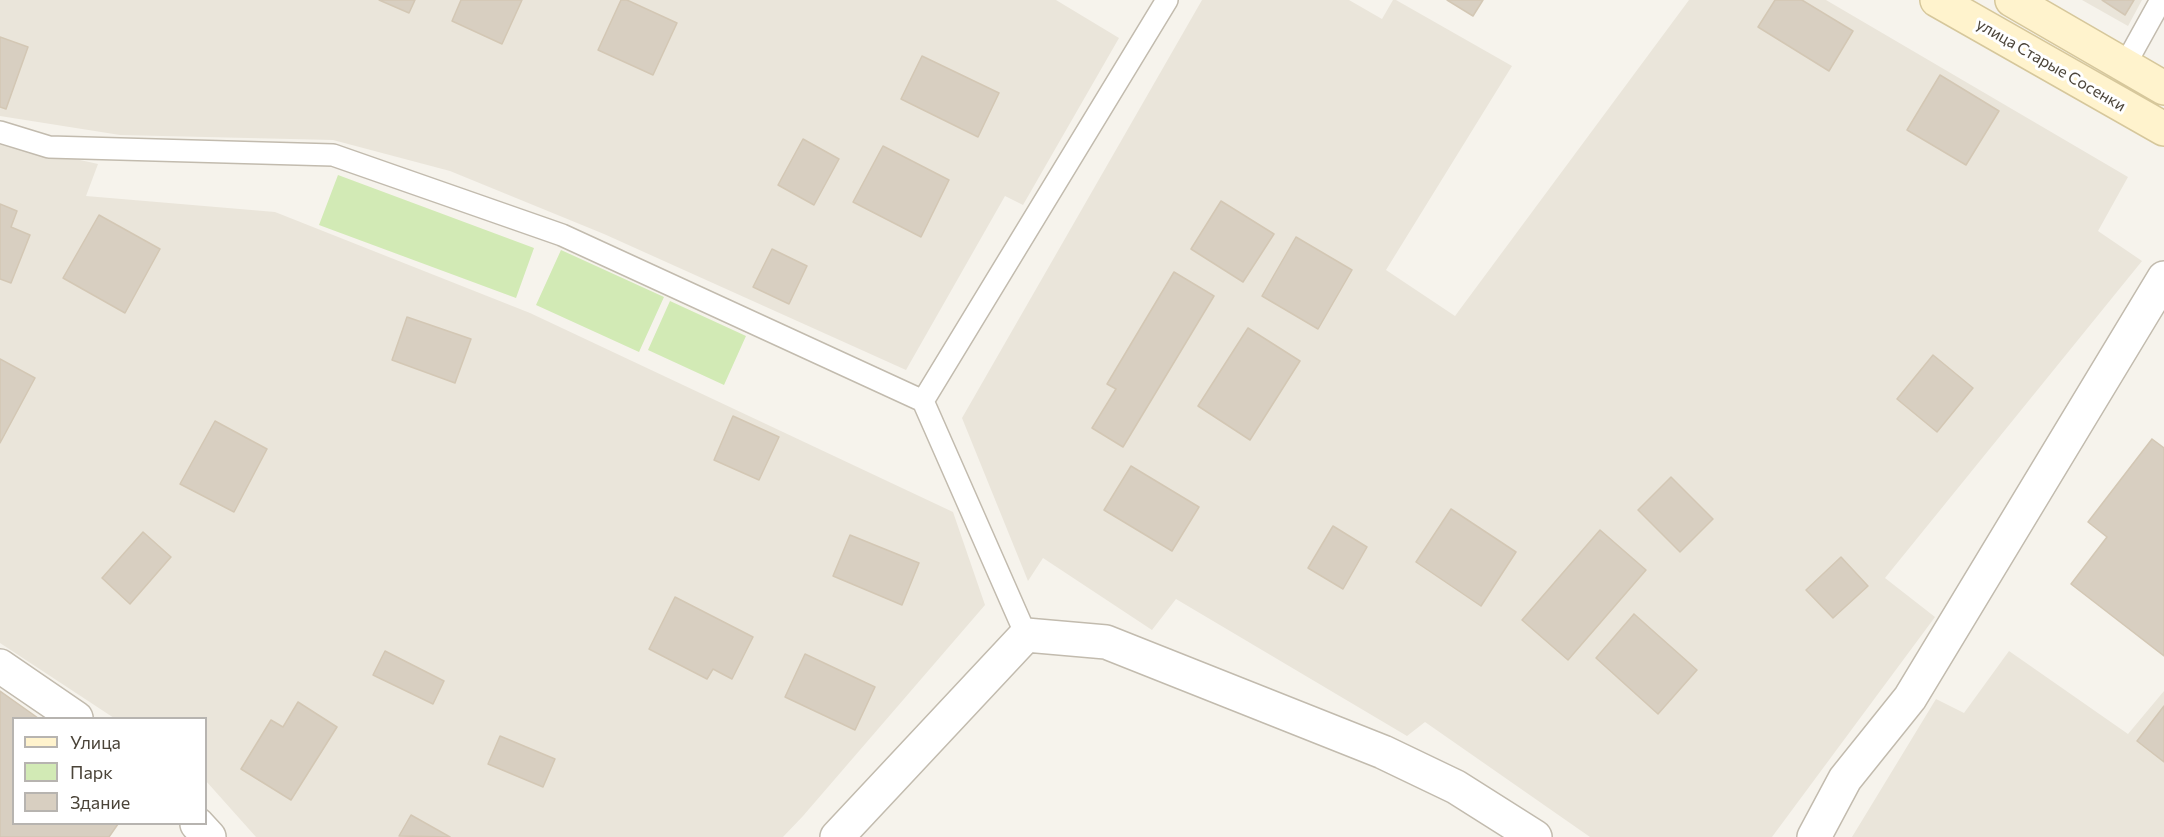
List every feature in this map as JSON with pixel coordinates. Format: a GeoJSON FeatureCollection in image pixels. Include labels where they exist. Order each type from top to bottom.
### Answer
{"type":"FeatureCollection","features":[{"type":"Feature","properties":{"kind":"main road","name":"улица Старые Сосенки"},"geometry":{"type":"LineString","coordinates":[[1937,0],[2164,129]]}},
{"type":"Feature","properties":{"kind":"main road"},"geometry":{"type":"LineString","coordinates":[[2012,0],[2164,88]]}},
{"type":"Feature","properties":{"kind":"street"},"geometry":{"type":"LineString","coordinates":[[1814,837],[1845,779],[1910,698],[2164,278]]}},
{"type":"Feature","properties":{"kind":"street"},"geometry":{"type":"LineString","coordinates":[[837,837],[1026,635],[1106,642],[1383,752],[1456,787],[1535,837]]}},
{"type":"Feature","properties":{"kind":"street"},"geometry":{"type":"LineString","coordinates":[[0,666],[75,717]]}},
{"type":"Feature","properties":{"kind":"street"},"geometry":{"type":"LineString","coordinates":[[198,825],[209,837]]}},
{"type":"Feature","properties":{"kind":"lane"},"geometry":{"type":"LineString","coordinates":[[923,401],[1167,0]]}},
{"type":"Feature","properties":{"kind":"lane"},"geometry":{"type":"LineString","coordinates":[[2125,65],[2161,0]]}},
{"type":"Feature","properties":{"kind":"lane"},"geometry":{"type":"LineString","coordinates":[[0,132],[49,147],[333,155],[562,235],[923,401],[1026,635]]}},
{"type":"Feature","properties":{"kind":"shaded area"},"geometry":{"type":"Polygon","coordinates":[[[0,0],[1056,0],[1119,38],[1023,205],[1005,196],[906,370],[604,234],[450,171],[333,140],[120,135],[0,116],[0,0]]]}},
{"type":"Feature","properties":{"kind":"shaded area"},"geometry":{"type":"Polygon","coordinates":[[[1202,0],[1349,0],[1382,19],[1393,0],[1396,0],[1512,66],[1386,270],[1455,316],[1689,0],[1826,0],[2128,177],[2098,231],[2142,261],[1885,578],[1935,617],[1772,837],[1590,837],[1425,722],[1407,736],[1176,599],[1152,630],[1043,558],[1028,581],[962,418],[1202,0]]]}},
{"type":"Feature","properties":{"kind":"shaded area"},"geometry":{"type":"Polygon","coordinates":[[[2082,0],[2142,0],[2128,26],[2082,0]]]}},
{"type":"Feature","properties":{"kind":"shaded area"},"geometry":{"type":"Polygon","coordinates":[[[0,142],[98,164],[86,196],[275,212],[530,313],[953,512],[985,605],[783,837],[256,837],[207,782],[207,717],[112,717],[0,643],[0,142]]]}},
{"type":"Feature","properties":{"kind":"shaded area"},"geometry":{"type":"Polygon","coordinates":[[[2009,651],[2128,734],[2164,691],[2164,837],[1852,837],[1936,699],[1964,713],[2009,651]]]}},
{"type":"Feature","properties":{"kind":"green space"},"geometry":{"type":"Polygon","coordinates":[[[338,175],[534,248],[516,298],[319,225],[338,175]]]}},
{"type":"Feature","properties":{"kind":"green space"},"geometry":{"type":"Polygon","coordinates":[[[561,250],[664,297],[639,352],[536,305],[561,250]]]}},
{"type":"Feature","properties":{"kind":"green space"},"geometry":{"type":"Polygon","coordinates":[[[670,301],[746,336],[724,385],[648,350],[670,301]]]}},
{"type":"Feature","properties":{"kind":"building"},"geometry":{"type":"Polygon","coordinates":[[[379,0],[415,0],[409,13],[379,0]]]}},
{"type":"Feature","properties":{"kind":"building"},"geometry":{"type":"Polygon","coordinates":[[[461,0],[522,0],[502,44],[452,21],[461,0]]]}},
{"type":"Feature","properties":{"kind":"building"},"geometry":{"type":"Polygon","coordinates":[[[621,0],[627,0],[677,23],[653,75],[598,50],[621,0]]]}},
{"type":"Feature","properties":{"kind":"building"},"geometry":{"type":"Polygon","coordinates":[[[1447,0],[1483,0],[1473,16],[1447,0]]]}},
{"type":"Feature","properties":{"kind":"building"},"geometry":{"type":"Polygon","coordinates":[[[1775,0],[1802,0],[1853,31],[1829,71],[1758,27],[1775,0]]]}},
{"type":"Feature","properties":{"kind":"building"},"geometry":{"type":"Polygon","coordinates":[[[2102,0],[2134,0],[2125,15],[2102,0]]]}},
{"type":"Feature","properties":{"kind":"building"},"geometry":{"type":"Polygon","coordinates":[[[0,37],[28,47],[6,109],[0,107],[0,37]]]}},
{"type":"Feature","properties":{"kind":"building"},"geometry":{"type":"Polygon","coordinates":[[[922,56],[999,93],[978,137],[901,99],[922,56]]]}},
{"type":"Feature","properties":{"kind":"building"},"geometry":{"type":"Polygon","coordinates":[[[1940,75],[1999,111],[1966,165],[1907,130],[1940,75]]]}},
{"type":"Feature","properties":{"kind":"building"},"geometry":{"type":"Polygon","coordinates":[[[803,139],[839,159],[814,205],[778,185],[803,139]]]}},
{"type":"Feature","properties":{"kind":"building"},"geometry":{"type":"Polygon","coordinates":[[[883,146],[949,180],[921,237],[853,202],[883,146]]]}},
{"type":"Feature","properties":{"kind":"building"},"geometry":{"type":"Polygon","coordinates":[[[1221,201],[1274,234],[1243,282],[1191,249],[1221,201]]]}},
{"type":"Feature","properties":{"kind":"building"},"geometry":{"type":"Polygon","coordinates":[[[0,204],[17,211],[11,227],[30,235],[11,283],[0,279],[0,204]]]}},
{"type":"Feature","properties":{"kind":"building"},"geometry":{"type":"Polygon","coordinates":[[[99,215],[160,249],[125,313],[63,278],[99,215]]]}},
{"type":"Feature","properties":{"kind":"building"},"geometry":{"type":"Polygon","coordinates":[[[1296,237],[1352,270],[1318,329],[1262,296],[1296,237]]]}},
{"type":"Feature","properties":{"kind":"building"},"geometry":{"type":"Polygon","coordinates":[[[772,249],[807,266],[789,304],[753,287],[772,249]]]}},
{"type":"Feature","properties":{"kind":"building"},"geometry":{"type":"Polygon","coordinates":[[[1174,272],[1214,296],[1123,447],[1092,428],[1116,389],[1107,384],[1174,272]]]}},
{"type":"Feature","properties":{"kind":"building"},"geometry":{"type":"Polygon","coordinates":[[[407,317],[471,339],[455,383],[392,360],[407,317]]]}},
{"type":"Feature","properties":{"kind":"building"},"geometry":{"type":"Polygon","coordinates":[[[1248,328],[1300,361],[1250,440],[1198,406],[1248,328]]]}},
{"type":"Feature","properties":{"kind":"building"},"geometry":{"type":"Polygon","coordinates":[[[1933,355],[1973,388],[1937,432],[1897,399],[1933,355]]]}},
{"type":"Feature","properties":{"kind":"building"},"geometry":{"type":"Polygon","coordinates":[[[0,359],[35,378],[0,443],[0,359]]]}},
{"type":"Feature","properties":{"kind":"building"},"geometry":{"type":"Polygon","coordinates":[[[733,416],[779,437],[759,480],[714,460],[733,416]]]}},
{"type":"Feature","properties":{"kind":"building"},"geometry":{"type":"Polygon","coordinates":[[[215,421],[267,449],[234,512],[180,484],[215,421]]]}},
{"type":"Feature","properties":{"kind":"building"},"geometry":{"type":"Polygon","coordinates":[[[2152,439],[2164,448],[2164,656],[2071,584],[2107,537],[2088,522],[2152,439]]]}},
{"type":"Feature","properties":{"kind":"building"},"geometry":{"type":"Polygon","coordinates":[[[1131,466],[1199,507],[1172,551],[1104,510],[1131,466]]]}},
{"type":"Feature","properties":{"kind":"building"},"geometry":{"type":"Polygon","coordinates":[[[1671,477],[1713,519],[1680,552],[1638,510],[1671,477]]]}},
{"type":"Feature","properties":{"kind":"building"},"geometry":{"type":"Polygon","coordinates":[[[1451,509],[1516,552],[1481,606],[1416,562],[1451,509]]]}},
{"type":"Feature","properties":{"kind":"building"},"geometry":{"type":"Polygon","coordinates":[[[1333,526],[1367,547],[1343,589],[1308,568],[1333,526]]]}},
{"type":"Feature","properties":{"kind":"building"},"geometry":{"type":"Polygon","coordinates":[[[1600,530],[1646,570],[1568,660],[1522,620],[1600,530]]]}},
{"type":"Feature","properties":{"kind":"building"},"geometry":{"type":"Polygon","coordinates":[[[143,532],[171,557],[130,604],[102,578],[143,532]]]}},
{"type":"Feature","properties":{"kind":"building"},"geometry":{"type":"Polygon","coordinates":[[[850,535],[919,563],[902,605],[833,576],[850,535]]]}},
{"type":"Feature","properties":{"kind":"building"},"geometry":{"type":"Polygon","coordinates":[[[1841,557],[1868,586],[1833,618],[1806,590],[1841,557]]]}},
{"type":"Feature","properties":{"kind":"building"},"geometry":{"type":"Polygon","coordinates":[[[675,597],[753,637],[732,679],[713,669],[707,679],[649,649],[675,597]]]}},
{"type":"Feature","properties":{"kind":"building"},"geometry":{"type":"Polygon","coordinates":[[[1634,614],[1697,670],[1658,714],[1596,658],[1634,614]]]}},
{"type":"Feature","properties":{"kind":"building"},"geometry":{"type":"Polygon","coordinates":[[[385,651],[444,681],[433,704],[373,675],[385,651]]]}},
{"type":"Feature","properties":{"kind":"building"},"geometry":{"type":"Polygon","coordinates":[[[805,654],[875,687],[855,730],[785,697],[805,654]]]}},
{"type":"Feature","properties":{"kind":"building"},"geometry":{"type":"Polygon","coordinates":[[[0,691],[37,717],[12,717],[12,825],[117,825],[109,837],[0,837],[0,691]]]}},
{"type":"Feature","properties":{"kind":"building"},"geometry":{"type":"Polygon","coordinates":[[[298,702],[337,727],[291,800],[241,769],[271,720],[283,727],[298,702]]]}},
{"type":"Feature","properties":{"kind":"building"},"geometry":{"type":"Polygon","coordinates":[[[2164,706],[2164,762],[2137,741],[2164,706]]]}},
{"type":"Feature","properties":{"kind":"building"},"geometry":{"type":"Polygon","coordinates":[[[500,736],[555,759],[543,787],[488,764],[500,736]]]}},
{"type":"Feature","properties":{"kind":"building"},"geometry":{"type":"Polygon","coordinates":[[[411,815],[450,837],[399,836],[411,815]]]}}]}
